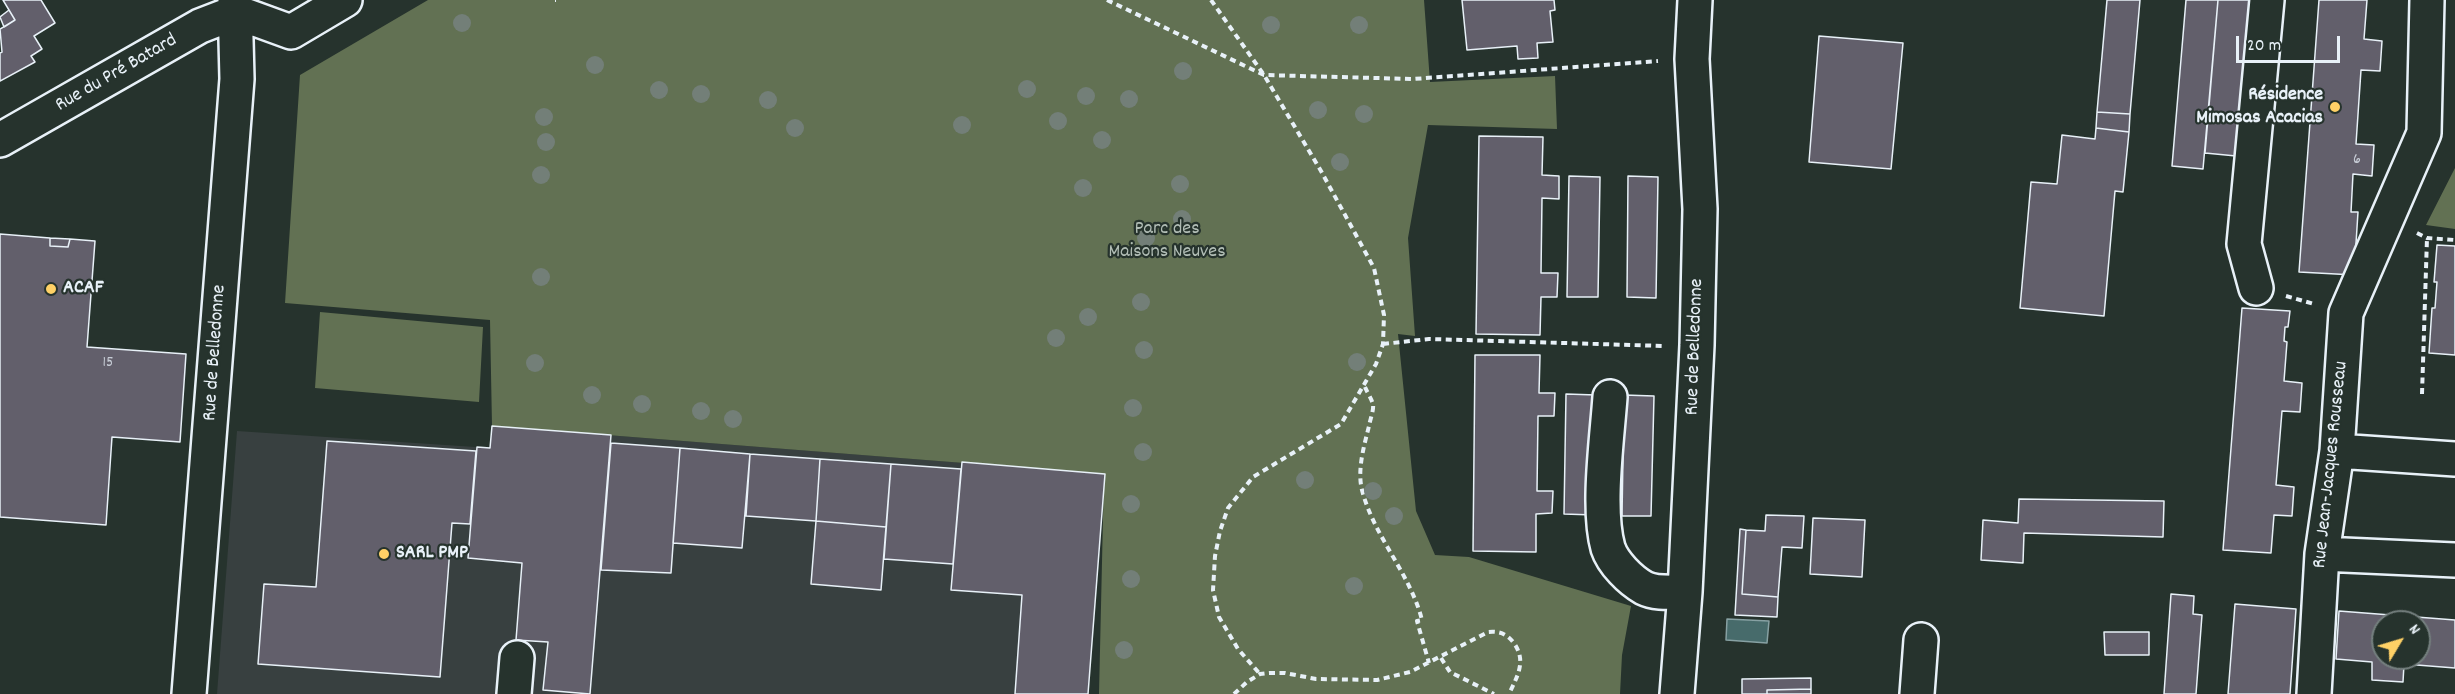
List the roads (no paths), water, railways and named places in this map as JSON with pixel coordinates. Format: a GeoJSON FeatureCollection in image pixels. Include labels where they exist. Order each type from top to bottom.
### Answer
{"type":"FeatureCollection","features":[{"type":"Feature","properties":{"kind":"street"},"geometry":{"type":"LineString","coordinates":[[236,6],[291,32],[345,0]]}},
{"type":"Feature","properties":{"kind":"street","name":"Rue de Belledonne"},"geometry":{"type":"LineString","coordinates":[[1677,694],[1685,592],[1697,345],[1700,209],[1692,59],[1695,0]]}},
{"type":"Feature","properties":{"kind":"street"},"geometry":{"type":"LineString","coordinates":[[2256,288],[2244,244],[2266,0]]}},
{"type":"Feature","properties":{"kind":"street","name":"Rue Jean-Jacques Rousseau"},"geometry":{"type":"LineString","coordinates":[[2314,694],[2322,554],[2337,451],[2346,313],[2424,133],[2427,0]]}},
{"type":"Feature","properties":{"kind":"street","name":"Rue du Pré Batard"},"geometry":{"type":"LineString","coordinates":[[0,140],[236,6]]}},
{"type":"Feature","properties":{"kind":"street","name":"Rue de Belledonne"},"geometry":{"type":"LineString","coordinates":[[189,694],[237,79],[236,6]]}},
{"type":"Feature","properties":{"kind":"street"},"geometry":{"type":"LineString","coordinates":[[1610,397],[1603,518],[1608,549],[1620,568],[1644,588],[1656,592],[1685,592]]}},
{"type":"Feature","properties":{"kind":"street"},"geometry":{"type":"LineString","coordinates":[[2337,451],[2455,459]]}},
{"type":"Feature","properties":{"kind":"street"},"geometry":{"type":"LineString","coordinates":[[2322,554],[2455,560]]}},
{"type":"Feature","properties":{"kind":"street"},"geometry":{"type":"LineString","coordinates":[[1917,694],[1921,640]]}},
{"type":"Feature","properties":{"kind":"street"},"geometry":{"type":"LineString","coordinates":[[514,694],[517,658]]}},
{"type":"Feature","properties":{"kind":"water"},"geometry":{"type":"Polygon","coordinates":[[[1727,619],[1769,621],[1767,643],[1726,640],[1727,619]]]}},
{"type":"Feature","properties":{"kind":"place","name":"Résidence Mimosas Acacias"},"geometry":{"type":"Point","coordinates":[2335,107]}},
{"type":"Feature","properties":{"kind":"place","name":"ACAF"},"geometry":{"type":"Point","coordinates":[51,289]}},
{"type":"Feature","properties":{"kind":"place","name":"SARL PMP"},"geometry":{"type":"Point","coordinates":[384,554]}},
{"type":"Feature","properties":{"kind":"park label","name":"Parc des Maisons Neuves"},"geometry":{"type":"Point","coordinates":[1167,242]}}]}
